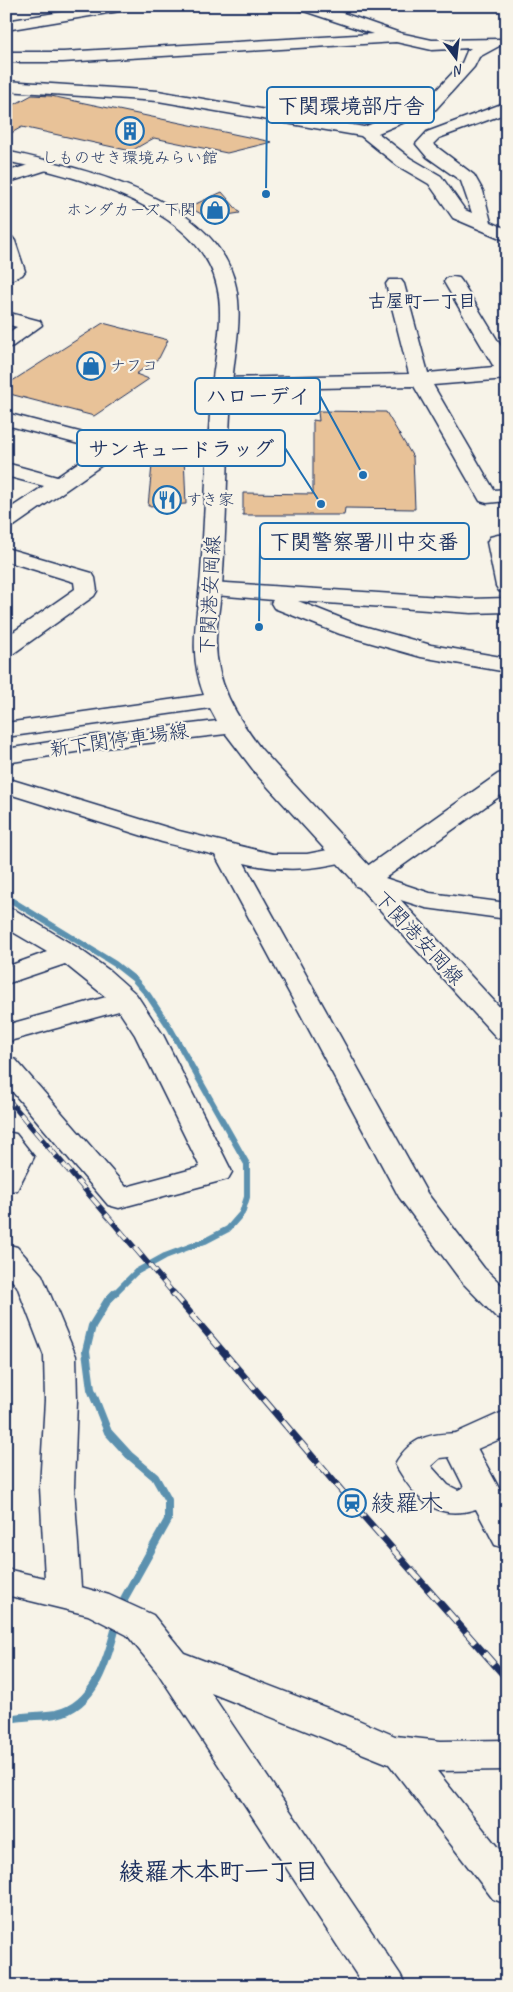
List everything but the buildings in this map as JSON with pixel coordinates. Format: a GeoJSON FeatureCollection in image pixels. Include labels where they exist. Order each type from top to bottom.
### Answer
{"type":"FeatureCollection","features":[{"type":"Feature","properties":{"kind":"street"},"geometry":{"type":"LineString","coordinates":[[6,26],[88,10],[126,6]]}},
{"type":"Feature","properties":{"kind":"street"},"geometry":{"type":"LineString","coordinates":[[303,6],[314,8],[396,37],[432,45],[501,41]]}},
{"type":"Feature","properties":{"kind":"street"},"geometry":{"type":"LineString","coordinates":[[6,57],[63,57],[396,37]]}},
{"type":"Feature","properties":{"kind":"street"},"geometry":{"type":"LineString","coordinates":[[366,132],[430,106],[469,64],[472,54],[501,41]]}},
{"type":"Feature","properties":{"kind":"street"},"geometry":{"type":"LineString","coordinates":[[63,57],[78,89]]}},
{"type":"Feature","properties":{"kind":"street"},"geometry":{"type":"LineString","coordinates":[[6,86],[78,89],[158,96],[366,132],[404,162],[434,180],[460,214],[507,236]]}},
{"type":"Feature","properties":{"kind":"street"},"geometry":{"type":"LineString","coordinates":[[484,225],[472,186],[465,175],[429,150],[424,144],[433,135],[502,112]]}},
{"type":"Feature","properties":{"kind":"street","name":"下関港安岡線"},"geometry":{"type":"LineString","coordinates":[[6,156],[86,176],[142,197],[186,226],[215,256],[223,272],[230,303],[222,384],[211,590],[204,648],[208,677],[217,700],[233,726],[286,791],[365,880],[507,1032]]}},
{"type":"Feature","properties":{"kind":"street"},"geometry":{"type":"LineString","coordinates":[[6,178],[44,165]]}},
{"type":"Feature","properties":{"kind":"street"},"geometry":{"type":"LineString","coordinates":[[6,241],[16,271],[6,277]]}},
{"type":"Feature","properties":{"kind":"street"},"geometry":{"type":"LineString","coordinates":[[222,384],[420,380],[506,372],[453,282]]}},
{"type":"Feature","properties":{"kind":"street"},"geometry":{"type":"LineString","coordinates":[[396,284],[420,380],[487,497],[507,495]]}},
{"type":"Feature","properties":{"kind":"street"},"geometry":{"type":"LineString","coordinates":[[6,318],[33,325],[6,342]]}},
{"type":"Feature","properties":{"kind":"street"},"geometry":{"type":"LineString","coordinates":[[6,418],[111,446],[105,454],[6,521]]}},
{"type":"Feature","properties":{"kind":"street"},"geometry":{"type":"LineString","coordinates":[[6,469],[60,484]]}},
{"type":"Feature","properties":{"kind":"street"},"geometry":{"type":"LineString","coordinates":[[507,542],[498,542],[507,586]]}},
{"type":"Feature","properties":{"kind":"street"},"geometry":{"type":"LineString","coordinates":[[6,554],[84,578],[86,591],[6,648]]}},
{"type":"Feature","properties":{"kind":"street"},"geometry":{"type":"LineString","coordinates":[[211,590],[404,602],[507,605]]}},
{"type":"Feature","properties":{"kind":"street"},"geometry":{"type":"LineString","coordinates":[[255,592],[348,629],[429,652],[507,664]]}},
{"type":"Feature","properties":{"kind":"street","name":"新下関停車場線"},"geometry":{"type":"LineString","coordinates":[[6,730],[217,700]]}},
{"type":"Feature","properties":{"kind":"street","name":"新下関停車場線"},"geometry":{"type":"LineString","coordinates":[[10,756],[88,743],[233,726]]}},
{"type":"Feature","properties":{"kind":"street"},"geometry":{"type":"LineString","coordinates":[[365,880],[507,780]]}},
{"type":"Feature","properties":{"kind":"street"},"geometry":{"type":"LineString","coordinates":[[6,785],[171,837],[273,862],[307,862],[343,855]]}},
{"type":"Feature","properties":{"kind":"street"},"geometry":{"type":"LineString","coordinates":[[225,851],[414,1198],[473,1275],[507,1308]]}},
{"type":"Feature","properties":{"kind":"street"},"geometry":{"type":"LineString","coordinates":[[365,880],[426,900],[507,911]]}},
{"type":"Feature","properties":{"kind":"street"},"geometry":{"type":"LineString","coordinates":[[6,1066],[119,1198],[217,1172],[149,1035],[126,1000],[100,977],[68,954],[13,927]]}},
{"type":"Feature","properties":{"kind":"street"},"geometry":{"type":"LineString","coordinates":[[6,976],[68,954]]}},
{"type":"Feature","properties":{"kind":"street"},"geometry":{"type":"LineString","coordinates":[[6,1034],[126,1000]]}},
{"type":"Feature","properties":{"kind":"street"},"geometry":{"type":"LineString","coordinates":[[6,1141],[19,1158],[6,1183]]}},
{"type":"Feature","properties":{"kind":"street"},"geometry":{"type":"LineString","coordinates":[[6,1254],[31,1282],[60,1356],[61,1400],[57,1487],[64,1594]]}},
{"type":"Feature","properties":{"kind":"street"},"geometry":{"type":"LineString","coordinates":[[483,1492],[456,1502],[437,1495],[417,1474],[412,1464],[432,1446],[459,1445],[507,1422]]}},
{"type":"Feature","properties":{"kind":"street"},"geometry":{"type":"LineString","coordinates":[[459,1445],[507,1536]]}},
{"type":"Feature","properties":{"kind":"street"},"geometry":{"type":"LineString","coordinates":[[6,1582],[64,1594],[104,1607],[140,1625],[171,1663],[386,1986]]}},
{"type":"Feature","properties":{"kind":"street"},"geometry":{"type":"LineString","coordinates":[[171,1663],[343,1729],[383,1748],[402,1753],[441,1756],[507,1755]]}},
{"type":"Feature","properties":{"kind":"street"},"geometry":{"type":"LineString","coordinates":[[402,1753],[507,1888]]}},
{"type":"Feature","properties":{"kind":"waterway"},"geometry":{"type":"LineString","coordinates":[[6,897],[115,964],[134,979],[148,995],[170,1028],[247,1164],[247,1197],[242,1213],[228,1229],[205,1241],[165,1256],[136,1272],[108,1300],[92,1326],[86,1351],[91,1389],[108,1432],[129,1455],[155,1477],[168,1500],[168,1520],[125,1597],[122,1608]]}},
{"type":"Feature","properties":{"kind":"waterway"},"geometry":{"type":"LineString","coordinates":[[6,1720],[18,1717],[56,1714],[70,1709],[81,1701],[91,1691],[98,1678],[117,1623]]}},
{"type":"Feature","properties":{"kind":"railway"},"geometry":{"type":"LineString","coordinates":[[6,1097],[174,1294]]}},
{"type":"Feature","properties":{"kind":"railway"},"geometry":{"type":"LineString","coordinates":[[173,1293],[352,1503],[507,1679]]}},
{"type":"Feature","properties":{"kind":"place","name":"しものせき環境みらい館"},"geometry":{"type":"Point","coordinates":[130,131]}},
{"type":"Feature","properties":{"kind":"place","name":"下関環境部庁舎"},"geometry":{"type":"Point","coordinates":[266,194]}},
{"type":"Feature","properties":{"kind":"place","name":"ホンダカーズ 下関"},"geometry":{"type":"Point","coordinates":[215,210]}},
{"type":"Feature","properties":{"kind":"place","name":"ナフコ"},"geometry":{"type":"Point","coordinates":[91,366]}},
{"type":"Feature","properties":{"kind":"place","name":"ハローデイ"},"geometry":{"type":"Point","coordinates":[363,475]}},
{"type":"Feature","properties":{"kind":"place","name":"すき家"},"geometry":{"type":"Point","coordinates":[167,500]}},
{"type":"Feature","properties":{"kind":"place","name":"サンキュードラッグ"},"geometry":{"type":"Point","coordinates":[321,504]}},
{"type":"Feature","properties":{"kind":"place","name":"下関警察署川中交番"},"geometry":{"type":"Point","coordinates":[259,627]}},
{"type":"Feature","properties":{"kind":"place","name":"綾羅木"},"geometry":{"type":"Point","coordinates":[352,1503]}},
{"type":"Feature","properties":{"kind":"district","name":"古屋町一丁目"},"geometry":{"type":"Point","coordinates":[422,301]}},
{"type":"Feature","properties":{"kind":"district","name":"綾羅木本町一丁目"},"geometry":{"type":"Point","coordinates":[219,1872]}}]}
